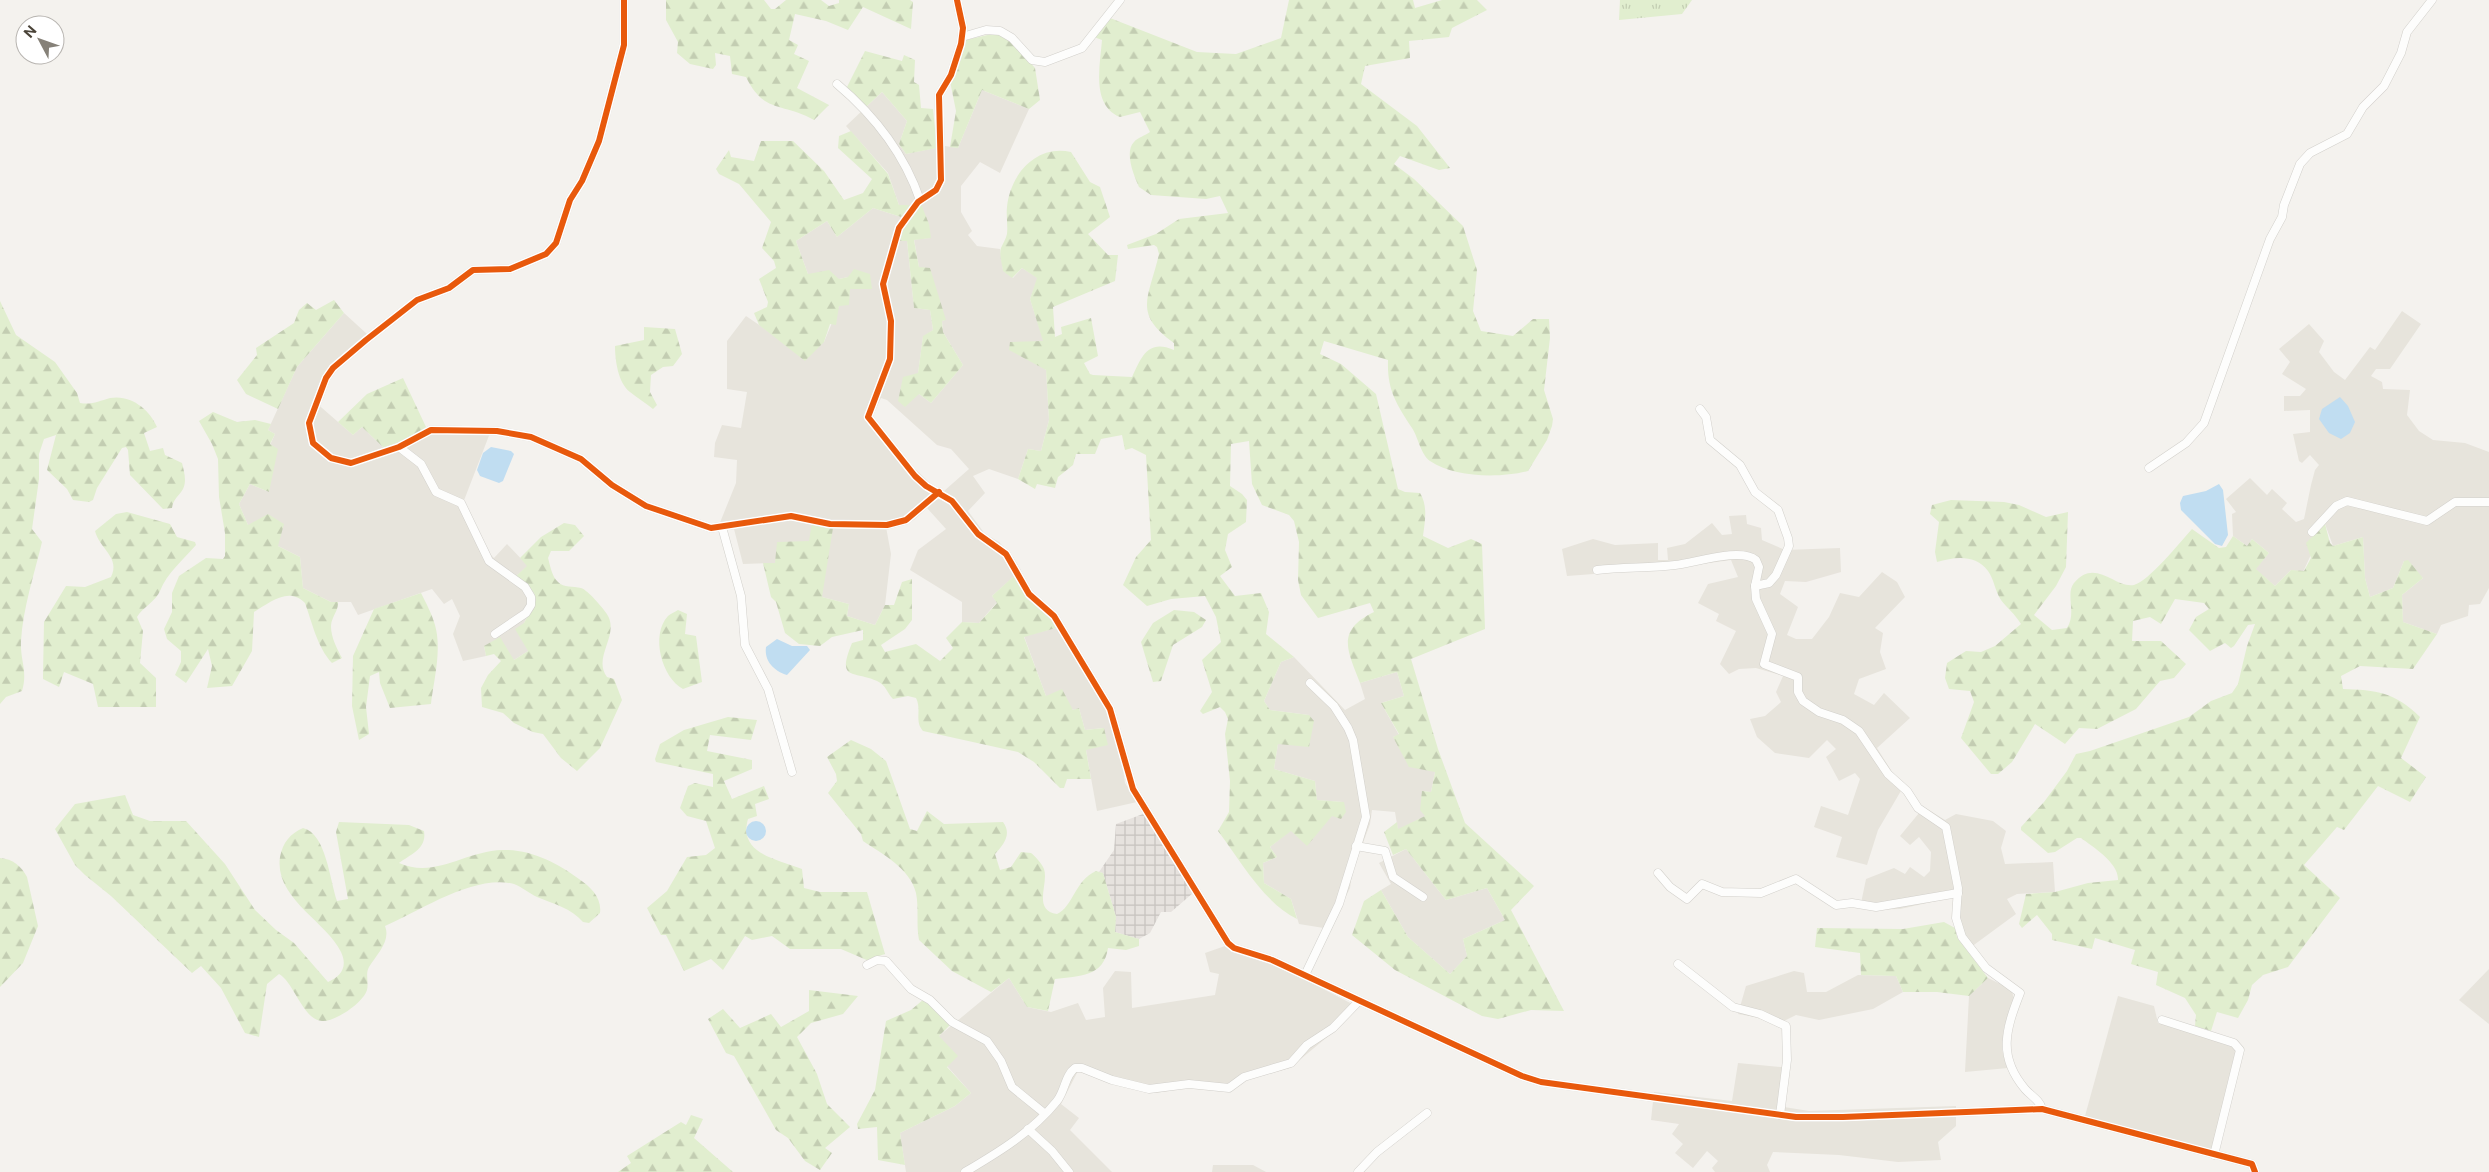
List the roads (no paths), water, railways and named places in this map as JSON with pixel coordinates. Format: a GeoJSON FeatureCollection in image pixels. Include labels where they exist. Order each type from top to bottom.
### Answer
{"type":"FeatureCollection","features":[{"type":"Feature","properties":{"kind":"street"},"geometry":{"type":"LineString","coordinates":[[624,0],[624,45],[599,141],[582,181],[570,200],[556,243],[546,254],[510,269],[475,270],[449,288],[417,300],[346,357],[326,378],[309,423],[313,443],[331,458],[352,462],[399,448],[431,430],[497,431],[531,437],[582,459],[612,485],[646,506],[699,526],[722,527],[791,516],[830,524],[887,524],[906,520],[939,492]]}},
{"type":"Feature","properties":{"kind":"street"},"geometry":{"type":"LineString","coordinates":[[957,0],[962,37],[956,62],[939,95],[941,183],[936,190],[920,200],[907,214],[899,228],[884,281],[891,321],[890,359],[868,417],[912,472],[926,486],[952,501],[980,536],[1006,554],[1029,594],[1054,616],[1110,709],[1133,790],[1225,939],[1234,948],[1272,960],[1522,1076],[1542,1082],[1780,1115],[1843,1117],[2042,1109],[2252,1164],[2255,1172]]}},
{"type":"Feature","properties":{"kind":"street"},"geometry":{"type":"LineString","coordinates":[[962,37],[986,30],[1000,32],[1012,38],[1032,60],[1045,62],[1082,48],[1120,0]]}},
{"type":"Feature","properties":{"kind":"street"},"geometry":{"type":"LineString","coordinates":[[2149,468],[2186,443],[2204,423],[2270,239],[2282,217],[2284,205],[2300,164],[2310,153],[2347,134],[2363,107],[2384,86],[2401,53],[2407,32],[2432,0]]}},
{"type":"Feature","properties":{"kind":"street"},"geometry":{"type":"LineString","coordinates":[[837,84],[864,109],[899,152],[911,173],[920,200]]}},
{"type":"Feature","properties":{"kind":"street"},"geometry":{"type":"LineString","coordinates":[[1700,409],[1706,418],[1710,440],[1740,465],[1755,492],[1778,510],[1788,538],[1789,546],[1776,574],[1769,583],[1755,586]]}},
{"type":"Feature","properties":{"kind":"street"},"geometry":{"type":"LineString","coordinates":[[399,448],[421,464],[436,492],[460,503],[489,560],[525,587],[531,597],[531,605],[526,613],[495,634]]}},
{"type":"Feature","properties":{"kind":"street"},"geometry":{"type":"LineString","coordinates":[[2312,532],[2336,506],[2347,502],[2425,521],[2430,520],[2455,502],[2488,501]]}},
{"type":"Feature","properties":{"kind":"street"},"geometry":{"type":"LineString","coordinates":[[722,527],[740,596],[745,645],[768,689],[792,772]]}},
{"type":"Feature","properties":{"kind":"street"},"geometry":{"type":"LineString","coordinates":[[1597,570],[1676,565],[1706,559],[1747,556],[1756,560],[1759,567],[1755,586],[1756,599],[1772,634],[1764,664],[1798,677],[1798,692],[1803,701],[1819,712],[1843,720],[1859,731],[1888,774],[1907,791],[1918,808],[1946,827],[1958,893],[1956,918],[1962,936],[1986,968],[2020,993],[2006,1035],[2007,1053],[2019,1082],[2040,1103],[2042,1109]]}},
{"type":"Feature","properties":{"kind":"street"},"geometry":{"type":"LineString","coordinates":[[1304,976],[1339,904],[1366,815],[1353,740],[1339,712],[1321,692],[1310,684]]}},
{"type":"Feature","properties":{"kind":"street"},"geometry":{"type":"LineString","coordinates":[[1356,846],[1385,851],[1393,877],[1423,897]]}},
{"type":"Feature","properties":{"kind":"street"},"geometry":{"type":"LineString","coordinates":[[1658,873],[1670,887],[1687,899],[1702,884],[1722,892],[1761,893],[1796,879],[1836,905],[1852,904],[1876,907],[1958,893]]}},
{"type":"Feature","properties":{"kind":"street"},"geometry":{"type":"LineString","coordinates":[[867,965],[877,960],[886,961],[911,989],[930,1000],[952,1022],[987,1041],[1001,1061],[1012,1087],[1044,1113]]}},
{"type":"Feature","properties":{"kind":"street"},"geometry":{"type":"LineString","coordinates":[[1678,964],[1732,1007],[1760,1014],[1786,1026],[1787,1060],[1780,1115]]}},
{"type":"Feature","properties":{"kind":"street"},"geometry":{"type":"LineString","coordinates":[[965,1172],[1015,1142],[1058,1100],[1070,1073],[1077,1067],[1149,1089],[1189,1084],[1229,1088],[1244,1077],[1291,1063],[1307,1045],[1333,1028],[1360,1001]]}},
{"type":"Feature","properties":{"kind":"street"},"geometry":{"type":"LineString","coordinates":[[2162,1020],[2234,1043],[2240,1050],[2214,1155]]}},
{"type":"Feature","properties":{"kind":"street"},"geometry":{"type":"LineString","coordinates":[[1358,1172],[1377,1152],[1428,1113]]}},
{"type":"Feature","properties":{"kind":"street"},"geometry":{"type":"LineString","coordinates":[[1028,1129],[1052,1151],[1070,1172]]}},
{"type":"Feature","properties":{"kind":"water"},"geometry":{"type":"Polygon","coordinates":[[[2340,397],[2348,406],[2355,422],[2350,433],[2341,439],[2329,433],[2319,419],[2322,409],[2340,397]]]}},
{"type":"Feature","properties":{"kind":"water"},"geometry":{"type":"Polygon","coordinates":[[[491,447],[511,451],[514,454],[503,481],[499,483],[480,476],[477,470],[483,453],[491,447]]]}},
{"type":"Feature","properties":{"kind":"water"},"geometry":{"type":"Polygon","coordinates":[[[2219,484],[2223,490],[2228,535],[2222,546],[2215,544],[2181,510],[2180,503],[2183,496],[2206,491],[2219,484]]]}},
{"type":"Feature","properties":{"kind":"water"},"geometry":{"type":"Polygon","coordinates":[[[777,639],[792,646],[807,646],[810,650],[787,675],[778,671],[768,661],[766,647],[777,639]]]}},
{"type":"Feature","properties":{"kind":"water"},"geometry":{"type":"Polygon","coordinates":[[[756,821],[763,824],[766,831],[763,838],[756,841],[749,838],[746,831],[749,824],[756,821]]]}}]}
